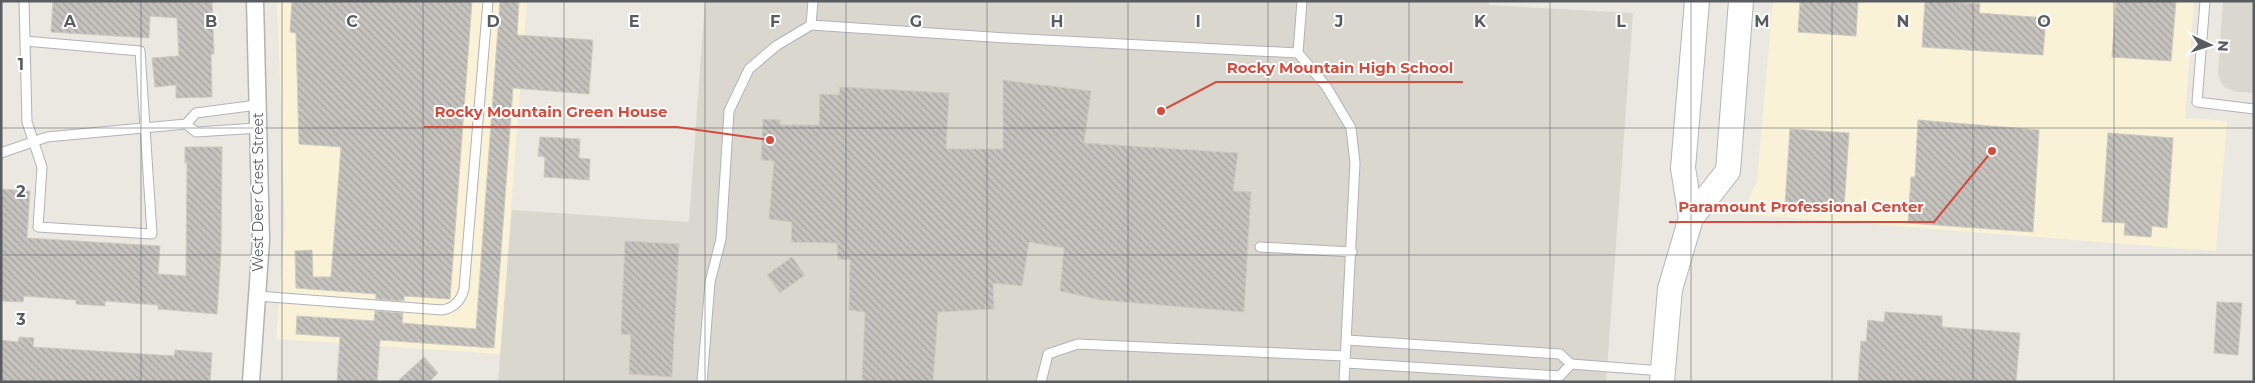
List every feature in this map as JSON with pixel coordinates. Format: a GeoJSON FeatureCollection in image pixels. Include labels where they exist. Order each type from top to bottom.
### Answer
{"type":"FeatureCollection","features":[{"type":"Feature","properties":{"kind":"street","name":"West Deer Crest Street"},"geometry":{"type":"LineString","coordinates":[[251,382],[261,240],[255,1]]}},
{"type":"Feature","properties":{"kind":"street"},"geometry":{"type":"LineString","coordinates":[[1691,218],[1684,168],[1697,1]]}},
{"type":"Feature","properties":{"kind":"street"},"geometry":{"type":"LineString","coordinates":[[1663,376],[1670,289],[1691,218],[1728,172],[1741,1]]}},
{"type":"Feature","properties":{"kind":"lane"},"geometry":{"type":"LineString","coordinates":[[24,1],[27,122],[35,141],[42,167],[38,227],[152,234],[140,51],[25,41]]}},
{"type":"Feature","properties":{"kind":"lane"},"geometry":{"type":"LineString","coordinates":[[257,296],[442,310],[448,309],[461,300],[464,289],[488,1]]}},
{"type":"Feature","properties":{"kind":"lane"},"geometry":{"type":"LineString","coordinates":[[812,25],[813,1]]}},
{"type":"Feature","properties":{"kind":"lane"},"geometry":{"type":"LineString","coordinates":[[1302,1],[1298,53],[1326,86],[1351,128],[1355,163],[1344,382]]}},
{"type":"Feature","properties":{"kind":"lane"},"geometry":{"type":"LineString","coordinates":[[2205,1],[2197,102],[2254,109]]}},
{"type":"Feature","properties":{"kind":"lane"},"geometry":{"type":"LineString","coordinates":[[702,382],[710,282],[721,239],[729,111],[749,69],[776,46],[812,25],[1006,38],[1298,53]]}},
{"type":"Feature","properties":{"kind":"lane"},"geometry":{"type":"LineString","coordinates":[[186,124],[196,113],[257,105]]}},
{"type":"Feature","properties":{"kind":"lane"},"geometry":{"type":"LineString","coordinates":[[1,153],[48,137],[145,127],[186,124],[196,132],[258,128]]}},
{"type":"Feature","properties":{"kind":"lane"},"geometry":{"type":"LineString","coordinates":[[1260,247],[1352,252]]}},
{"type":"Feature","properties":{"kind":"lane"},"geometry":{"type":"LineString","coordinates":[[1347,340],[1560,354],[1571,364],[1663,376]]}},
{"type":"Feature","properties":{"kind":"lane"},"geometry":{"type":"LineString","coordinates":[[1042,382],[1048,354],[1078,344],[1346,359],[1560,376],[1571,364]]}},
{"type":"Feature","properties":{"kind":"shaded area"},"geometry":{"type":"Polygon","coordinates":[[[277,1],[527,1],[500,354],[276,339],[285,223],[277,1]]]}},
{"type":"Feature","properties":{"kind":"shaded area"},"geometry":{"type":"Polygon","coordinates":[[[705,1],[1489,1],[1489,5],[1633,13],[1606,382],[498,382],[512,210],[689,222],[705,1]]]}},
{"type":"Feature","properties":{"kind":"shaded area"},"geometry":{"type":"Polygon","coordinates":[[[1773,1],[2194,1],[2185,118],[2227,121],[2216,251],[1742,214],[1757,181],[1773,1]]]}},
{"type":"Feature","properties":{"kind":"shaded area"},"geometry":{"type":"Polygon","coordinates":[[[2223,1],[2254,1],[2254,93],[2237,92],[2226,88],[2221,83],[2218,74],[2223,1]]]}},
{"type":"Feature","properties":{"kind":"building"},"geometry":{"type":"Polygon","coordinates":[[[53,1],[212,1],[214,54],[211,54],[212,97],[176,98],[176,85],[155,87],[152,58],[179,56],[177,18],[150,16],[149,38],[51,32],[53,1]]]}},
{"type":"Feature","properties":{"kind":"building"},"geometry":{"type":"Polygon","coordinates":[[[292,1],[472,1],[450,299],[404,296],[404,301],[376,299],[376,294],[296,288],[295,251],[312,250],[313,277],[331,277],[341,147],[299,144],[296,33],[290,32],[292,1]]]}},
{"type":"Feature","properties":{"kind":"building"},"geometry":{"type":"Polygon","coordinates":[[[500,1],[519,1],[517,35],[593,40],[589,94],[513,88],[494,348],[380,340],[377,382],[337,382],[340,337],[296,334],[297,316],[374,321],[375,311],[403,313],[402,323],[476,329],[500,1]]]}},
{"type":"Feature","properties":{"kind":"building"},"geometry":{"type":"Polygon","coordinates":[[[1800,1],[1858,1],[1856,36],[1798,32],[1800,1]]]}},
{"type":"Feature","properties":{"kind":"building"},"geometry":{"type":"Polygon","coordinates":[[[1925,1],[1980,4],[1979,13],[2046,18],[2043,55],[1922,47],[1925,1]]]}},
{"type":"Feature","properties":{"kind":"building"},"geometry":{"type":"Polygon","coordinates":[[[2116,1],[2176,1],[2171,61],[2112,57],[2116,1]]]}},
{"type":"Feature","properties":{"kind":"building"},"geometry":{"type":"Polygon","coordinates":[[[1003,80],[1091,91],[1084,143],[1238,153],[1233,191],[1251,192],[1244,312],[1101,300],[1060,291],[1064,248],[1029,242],[1022,286],[993,283],[994,309],[938,312],[933,382],[862,382],[865,312],[849,310],[850,260],[838,259],[837,243],[791,242],[792,222],[769,219],[774,161],[761,160],[763,119],[780,120],[780,125],[819,125],[820,94],[839,95],[840,87],[949,93],[946,149],[1003,149],[1003,80]]]}},
{"type":"Feature","properties":{"kind":"building"},"geometry":{"type":"Polygon","coordinates":[[[1918,120],[2039,130],[2033,232],[1908,223],[1911,177],[1915,177],[1918,120]]]}},
{"type":"Feature","properties":{"kind":"building"},"geometry":{"type":"Polygon","coordinates":[[[1790,129],[1849,133],[1844,208],[1785,204],[1790,129]]]}},
{"type":"Feature","properties":{"kind":"building"},"geometry":{"type":"Polygon","coordinates":[[[2108,133],[2173,138],[2167,228],[2152,226],[2151,237],[2124,235],[2125,223],[2102,222],[2108,133]]]}},
{"type":"Feature","properties":{"kind":"building"},"geometry":{"type":"Polygon","coordinates":[[[540,137],[580,139],[579,158],[590,159],[589,180],[544,177],[545,157],[538,156],[540,137]]]}},
{"type":"Feature","properties":{"kind":"building"},"geometry":{"type":"Polygon","coordinates":[[[185,147],[222,147],[221,253],[217,314],[158,309],[158,305],[105,301],[105,306],[76,304],[76,300],[24,296],[23,302],[1,301],[1,189],[30,191],[27,238],[160,246],[158,274],[186,276],[187,163],[185,163],[185,147]]]}},
{"type":"Feature","properties":{"kind":"building"},"geometry":{"type":"Polygon","coordinates":[[[625,241],[679,244],[672,377],[629,374],[631,335],[621,334],[625,241]]]}},
{"type":"Feature","properties":{"kind":"building"},"geometry":{"type":"Polygon","coordinates":[[[792,257],[805,275],[780,293],[767,275],[792,257]]]}},
{"type":"Feature","properties":{"kind":"building"},"geometry":{"type":"Polygon","coordinates":[[[2217,302],[2242,303],[2238,355],[2214,353],[2217,302]]]}},
{"type":"Feature","properties":{"kind":"building"},"geometry":{"type":"Polygon","coordinates":[[[1885,312],[1942,316],[1942,327],[2020,333],[2016,382],[1858,382],[1861,341],[1866,342],[1868,320],[1884,322],[1885,312]]]}},
{"type":"Feature","properties":{"kind":"building"},"geometry":{"type":"Polygon","coordinates":[[[19,337],[34,338],[33,347],[174,356],[175,350],[212,353],[210,382],[1,382],[1,340],[18,342],[19,337]]]}},
{"type":"Feature","properties":{"kind":"building"},"geometry":{"type":"Polygon","coordinates":[[[424,357],[438,373],[429,382],[397,382],[424,357]]]}},
{"type":"Feature","properties":{"kind":"place","name":"Rocky Mountain High School"},"geometry":{"type":"Point","coordinates":[1161,111]}},
{"type":"Feature","properties":{"kind":"place","name":"Rocky Mountain Green House"},"geometry":{"type":"Point","coordinates":[770,140]}},
{"type":"Feature","properties":{"kind":"place","name":"Paramount Professional Center"},"geometry":{"type":"Point","coordinates":[1992,151]}}]}
